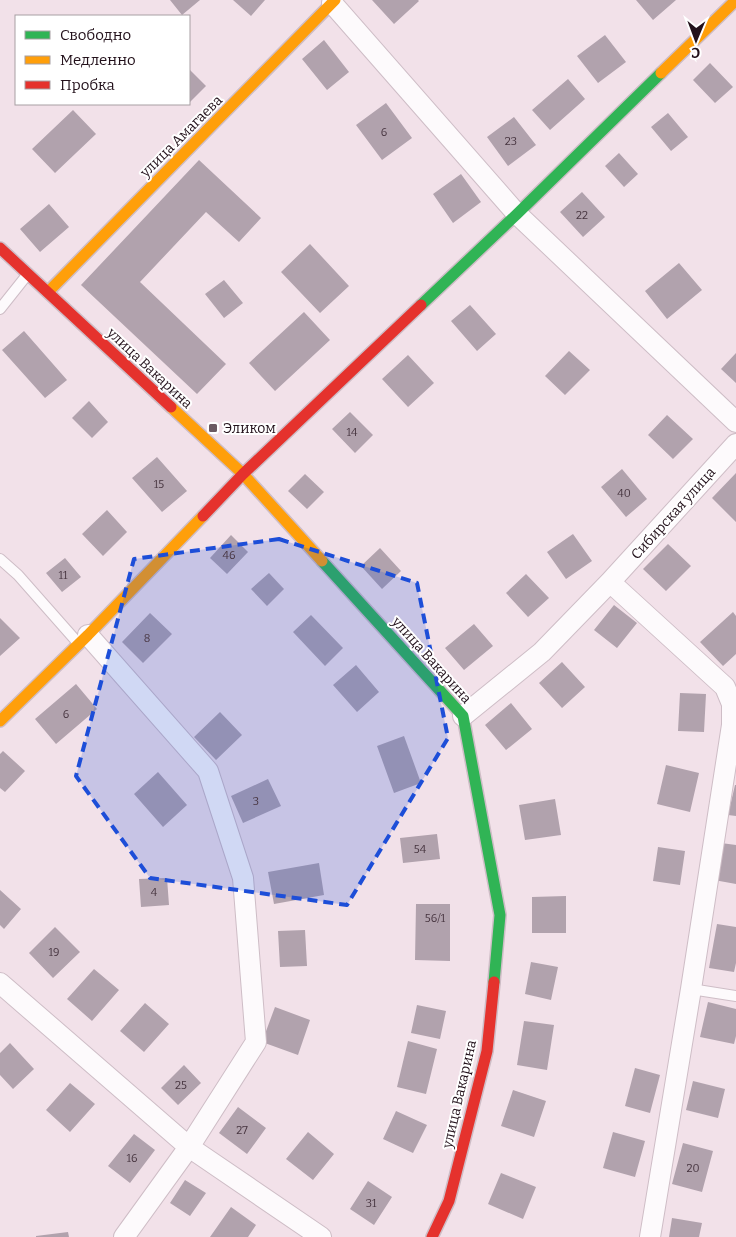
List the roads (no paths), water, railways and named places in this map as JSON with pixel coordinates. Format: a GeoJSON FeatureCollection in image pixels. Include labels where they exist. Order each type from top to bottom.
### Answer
{"type":"FeatureCollection","features":[{"type":"Feature","properties":{"kind":"street"},"geometry":{"type":"LineString","coordinates":[[0,721],[83,639],[243,474],[517,214],[736,0]]}},
{"type":"Feature","properties":{"kind":"street"},"geometry":{"type":"LineString","coordinates":[[334,2],[517,214],[736,422]]}},
{"type":"Feature","properties":{"kind":"street","name":"улица Амагаева"},"geometry":{"type":"LineString","coordinates":[[48,292],[334,2]]}},
{"type":"Feature","properties":{"kind":"street","name":"улица Вакарина"},"geometry":{"type":"LineString","coordinates":[[0,248],[243,474],[463,716],[500,915],[487,1051],[449,1201],[432,1237]]}},
{"type":"Feature","properties":{"kind":"street","name":"Сибирская улица"},"geometry":{"type":"LineString","coordinates":[[463,716],[542,652],[610,582],[736,444]]}},
{"type":"Feature","properties":{"kind":"street"},"geometry":{"type":"LineString","coordinates":[[610,582],[725,687],[732,704],[732,725],[650,1237]]}},
{"type":"Feature","properties":{"kind":"street"},"geometry":{"type":"LineString","coordinates":[[83,639],[208,771],[243,878],[256,1042],[189,1147],[124,1237]]}},
{"type":"Feature","properties":{"kind":"street"},"geometry":{"type":"LineString","coordinates":[[0,983],[189,1147],[321,1237]]}},
{"type":"Feature","properties":{"kind":"lane"},"geometry":{"type":"LineString","coordinates":[[0,309],[27,274]]}},
{"type":"Feature","properties":{"kind":"lane"},"geometry":{"type":"LineString","coordinates":[[0,559],[83,639]]}},
{"type":"Feature","properties":{"kind":"lane"},"geometry":{"type":"LineString","coordinates":[[691,990],[736,996]]}},
{"type":"Feature","properties":{"kind":"place","name":"Эликом"},"geometry":{"type":"Point","coordinates":[213,428]}}]}
